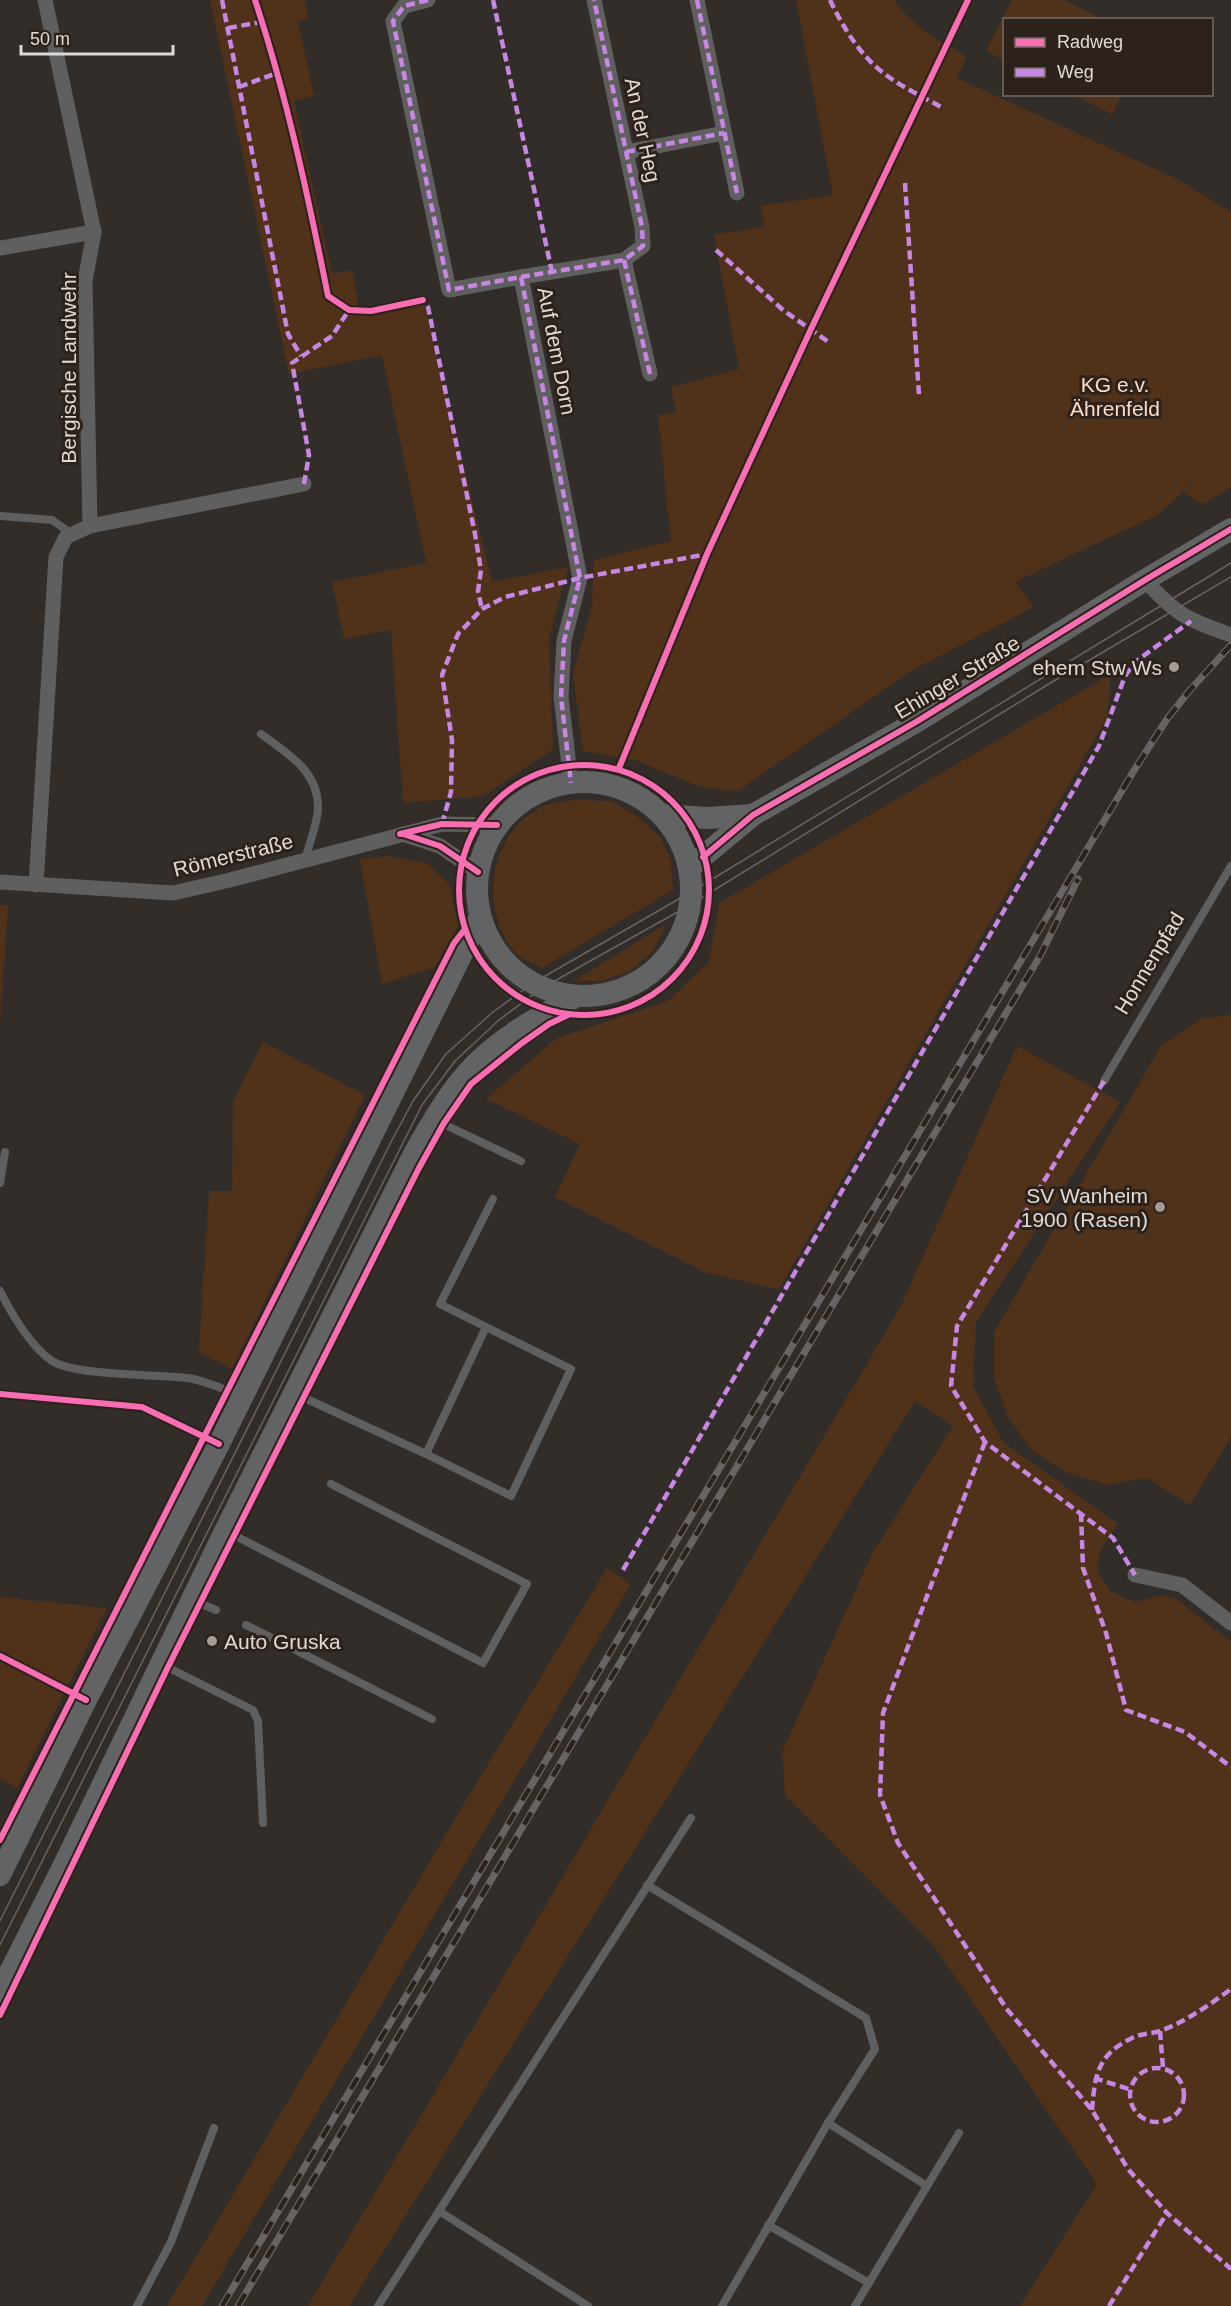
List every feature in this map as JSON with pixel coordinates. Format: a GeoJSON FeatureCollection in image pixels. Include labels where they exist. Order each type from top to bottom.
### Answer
{"type":"FeatureCollection","features":[{"type":"Feature","properties":{"kind":"street","name":"Bergische Landwehr"},"geometry":{"type":"LineString","coordinates":[[45,0],[94,232],[85,281],[90,526]]}},
{"type":"Feature","properties":{"kind":"street","name":"Auf dem Dorn"},"geometry":{"type":"LineString","coordinates":[[428,0],[404,6],[393,21],[449,290],[521,277],[580,578],[564,641],[561,697],[571,783]]}},
{"type":"Feature","properties":{"kind":"street","name":"An der Heg"},"geometry":{"type":"LineString","coordinates":[[594,0],[642,227],[643,246],[624,260]]}},
{"type":"Feature","properties":{"kind":"street"},"geometry":{"type":"LineString","coordinates":[[697,0],[737,193]]}},
{"type":"Feature","properties":{"kind":"street"},"geometry":{"type":"LineString","coordinates":[[626,152],[724,133]]}},
{"type":"Feature","properties":{"kind":"street"},"geometry":{"type":"LineString","coordinates":[[0,248],[94,232]]}},
{"type":"Feature","properties":{"kind":"street"},"geometry":{"type":"LineString","coordinates":[[521,277],[624,260],[650,374]]}},
{"type":"Feature","properties":{"kind":"street"},"geometry":{"type":"LineString","coordinates":[[36,885],[56,557],[66,537],[90,526],[304,484]]}},
{"type":"Feature","properties":{"kind":"street","name":"Ehinger Straße"},"geometry":{"type":"LineString","coordinates":[[689,868],[753,815],[916,722],[1231,529]]}},
{"type":"Feature","properties":{"kind":"street"},"geometry":{"type":"LineString","coordinates":[[1145,580],[1165,603],[1180,614],[1191,621],[1231,635]]}},
{"type":"Feature","properties":{"kind":"street"},"geometry":{"type":"LineString","coordinates":[[591,782],[610,785],[638,796],[662,815],[679,840],[689,868],[690,904],[681,935],[663,961],[638,981],[609,993],[577,996],[543,988],[510,966],[492,944],[480,917],[476,895],[478,872],[485,847],[497,825],[518,804],[543,790],[571,783],[591,782]]}},
{"type":"Feature","properties":{"kind":"street","name":"Ehinger Straße"},"geometry":{"type":"LineString","coordinates":[[662,815],[707,818],[753,815]]}},
{"type":"Feature","properties":{"kind":"street","name":"Römerstraße"},"geometry":{"type":"LineString","coordinates":[[0,882],[172,893],[442,824],[497,825]]}},
{"type":"Feature","properties":{"kind":"street"},"geometry":{"type":"LineString","coordinates":[[400,834],[440,846],[478,872]]}},
{"type":"Feature","properties":{"kind":"street"},"geometry":{"type":"LineString","coordinates":[[0,1875],[86,1700],[219,1444],[480,917]]}},
{"type":"Feature","properties":{"kind":"street"},"geometry":{"type":"LineString","coordinates":[[0,1992],[64,1865],[225,1531],[415,1152],[434,1119],[463,1077],[506,1038],[577,996]]}},
{"type":"Feature","properties":{"kind":"street"},"geometry":{"type":"LineString","coordinates":[[1135,1575],[1182,1585],[1231,1623]]}},
{"type":"Feature","properties":{"kind":"lane"},"geometry":{"type":"LineString","coordinates":[[0,516],[52,520],[72,534]]}},
{"type":"Feature","properties":{"kind":"lane"},"geometry":{"type":"LineString","coordinates":[[261,734],[299,763],[315,784],[318,810],[305,860]]}},
{"type":"Feature","properties":{"kind":"lane","name":"Honnenpfad"},"geometry":{"type":"LineString","coordinates":[[1104,1081],[1231,867]]}},
{"type":"Feature","properties":{"kind":"lane"},"geometry":{"type":"LineString","coordinates":[[434,1119],[521,1161]]}},
{"type":"Feature","properties":{"kind":"lane"},"geometry":{"type":"LineString","coordinates":[[0,1182],[5,1152]]}},
{"type":"Feature","properties":{"kind":"lane"},"geometry":{"type":"LineString","coordinates":[[294,1394],[426,1454],[511,1496],[572,1369],[440,1304],[493,1198]]}},
{"type":"Feature","properties":{"kind":"lane"},"geometry":{"type":"LineString","coordinates":[[0,1291],[22,1328],[40,1350],[53,1361],[74,1368],[189,1378],[241,1396]]}},
{"type":"Feature","properties":{"kind":"lane"},"geometry":{"type":"LineString","coordinates":[[426,1454],[486,1327]]}},
{"type":"Feature","properties":{"kind":"lane"},"geometry":{"type":"LineString","coordinates":[[225,1531],[483,1663],[527,1584],[331,1484]]}},
{"type":"Feature","properties":{"kind":"lane"},"geometry":{"type":"LineString","coordinates":[[192,1599],[216,1610]]}},
{"type":"Feature","properties":{"kind":"lane"},"geometry":{"type":"LineString","coordinates":[[246,1625],[432,1719]]}},
{"type":"Feature","properties":{"kind":"lane"},"geometry":{"type":"LineString","coordinates":[[161,1663],[254,1710],[258,1721],[263,1822]]}},
{"type":"Feature","properties":{"kind":"lane"},"geometry":{"type":"LineString","coordinates":[[378,2306],[691,1818]]}},
{"type":"Feature","properties":{"kind":"lane"},"geometry":{"type":"LineString","coordinates":[[648,1886],[866,2018],[875,2049],[828,2123],[722,2306]]}},
{"type":"Feature","properties":{"kind":"lane"},"geometry":{"type":"LineString","coordinates":[[828,2123],[927,2186]]}},
{"type":"Feature","properties":{"kind":"lane"},"geometry":{"type":"LineString","coordinates":[[137,2306],[171,2242],[214,2128]]}},
{"type":"Feature","properties":{"kind":"lane"},"geometry":{"type":"LineString","coordinates":[[855,2306],[959,2133]]}},
{"type":"Feature","properties":{"kind":"lane"},"geometry":{"type":"LineString","coordinates":[[439,2211],[588,2306]]}},
{"type":"Feature","properties":{"kind":"lane"},"geometry":{"type":"LineString","coordinates":[[768,2225],[869,2283]]}},
{"type":"Feature","properties":{"kind":"green space"},"geometry":{"type":"Polygon","coordinates":[[[210,0],[305,0],[308,18],[298,21],[314,96],[294,101],[332,274],[353,270],[358,307],[423,300],[492,582],[568,567],[549,638],[553,749],[483,796],[403,803],[391,630],[344,639],[332,582],[426,563],[382,355],[289,374],[210,0]]]}},
{"type":"Feature","properties":{"kind":"green space","name":"KG e.v. Ährenfeld"},"geometry":{"type":"Polygon","coordinates":[[[796,0],[894,0],[918,25],[967,56],[957,78],[1179,180],[1231,212],[1231,487],[1203,504],[1183,492],[1200,475],[1159,514],[1015,582],[1034,607],[911,671],[738,791],[701,787],[635,760],[583,751],[573,673],[592,606],[594,560],[671,541],[658,415],[676,413],[671,387],[739,369],[714,235],[765,226],[760,206],[833,195],[796,0]]]}},
{"type":"Feature","properties":{"kind":"green space"},"geometry":{"type":"Polygon","coordinates":[[[1012,0],[1064,0],[1101,18],[1003,18],[1003,60],[986,51],[1012,0]]]}},
{"type":"Feature","properties":{"kind":"green space"},"geometry":{"type":"Polygon","coordinates":[[[1076,96],[1121,96],[1112,114],[1076,96]]]}},
{"type":"Feature","properties":{"kind":"green space"},"geometry":{"type":"Polygon","coordinates":[[[1111,674],[1107,718],[779,1289],[707,1273],[555,1197],[580,1144],[486,1099],[557,1038],[668,1001],[709,962],[719,903],[1111,674]]]}},
{"type":"Feature","properties":{"kind":"green space"},"geometry":{"type":"Polygon","coordinates":[[[574,800],[610,801],[638,817],[661,838],[671,861],[673,890],[542,968],[517,954],[503,933],[496,914],[493,894],[494,874],[509,837],[521,821],[542,807],[574,800]]]}},
{"type":"Feature","properties":{"kind":"green space"},"geometry":{"type":"Polygon","coordinates":[[[387,856],[427,863],[450,885],[458,926],[435,967],[382,984],[360,859],[387,856]]]}},
{"type":"Feature","properties":{"kind":"green space"},"geometry":{"type":"Polygon","coordinates":[[[0,905],[8,905],[0,1024],[0,905]]]}},
{"type":"Feature","properties":{"kind":"green space"},"geometry":{"type":"Polygon","coordinates":[[[666,924],[653,951],[630,971],[601,981],[574,981],[666,924]]]}},
{"type":"Feature","properties":{"kind":"green space","name":"SV Wanheim 1900 (Rasen)"},"geometry":{"type":"Polygon","coordinates":[[[1231,1015],[1231,1437],[1190,1505],[1147,1478],[1106,1485],[1066,1472],[1031,1450],[1008,1417],[994,1377],[994,1332],[1161,1046],[1201,1019],[1231,1015]]]}},
{"type":"Feature","properties":{"kind":"green space"},"geometry":{"type":"Polygon","coordinates":[[[263,1042],[365,1095],[232,1369],[199,1352],[209,1191],[232,1191],[233,1101],[263,1042]]]}},
{"type":"Feature","properties":{"kind":"green space"},"geometry":{"type":"Polygon","coordinates":[[[1017,1046],[1120,1102],[976,1322],[973,1386],[1003,1442],[1118,1524],[1100,1551],[1097,1571],[1110,1591],[1135,1602],[1163,1595],[1176,1599],[1231,1642],[1231,2306],[1020,2306],[1097,2184],[934,1946],[785,1795],[782,1752],[873,1552],[953,1426],[915,1401],[349,2306],[308,2306],[900,1308],[1017,1046]]]}},
{"type":"Feature","properties":{"kind":"green space"},"geometry":{"type":"Polygon","coordinates":[[[607,1568],[631,1584],[202,2306],[167,2306],[465,1802],[607,1568]]]}},
{"type":"Feature","properties":{"kind":"green space"},"geometry":{"type":"Polygon","coordinates":[[[0,1597],[107,1608],[17,1788],[0,1779],[0,1597]]]}},
{"type":"Feature","properties":{"kind":"tram line"},"geometry":{"type":"LineString","coordinates":[[0,1921],[392,1140],[413,1101],[446,1054],[493,1012],[533,983],[691,892],[1231,563]]}},
{"type":"Feature","properties":{"kind":"tram line"},"geometry":{"type":"LineString","coordinates":[[0,1945],[422,1105],[455,1061],[499,1020],[542,988],[690,905],[1047,685],[1231,577]]}},
{"type":"Feature","properties":{"kind":"railway"},"geometry":{"type":"LineString","coordinates":[[222,2306],[1133,772],[1167,719],[1231,645]]}},
{"type":"Feature","properties":{"kind":"railway"},"geometry":{"type":"LineString","coordinates":[[238,2306],[1040,956],[1078,879]]}},
{"type":"Feature","properties":{"kind":"marked path"},"geometry":{"type":"LineString","coordinates":[[222,0],[288,334],[301,356]]}},
{"type":"Feature","properties":{"kind":"marked path"},"geometry":{"type":"LineString","coordinates":[[428,0],[404,6],[393,21],[449,290],[521,277],[580,578],[564,641],[561,697],[571,783]]}},
{"type":"Feature","properties":{"kind":"marked path"},"geometry":{"type":"LineString","coordinates":[[493,0],[552,272]]}},
{"type":"Feature","properties":{"kind":"marked path"},"geometry":{"type":"LineString","coordinates":[[521,277],[624,260],[643,246],[642,227],[594,0]]}},
{"type":"Feature","properties":{"kind":"marked path"},"geometry":{"type":"LineString","coordinates":[[697,0],[737,193]]}},
{"type":"Feature","properties":{"kind":"marked path"},"geometry":{"type":"LineString","coordinates":[[830,0],[849,34],[874,65],[897,83],[941,107]]}},
{"type":"Feature","properties":{"kind":"marked path"},"geometry":{"type":"LineString","coordinates":[[228,28],[262,22]]}},
{"type":"Feature","properties":{"kind":"marked path"},"geometry":{"type":"LineString","coordinates":[[239,87],[277,73]]}},
{"type":"Feature","properties":{"kind":"marked path"},"geometry":{"type":"LineString","coordinates":[[626,152],[724,133]]}},
{"type":"Feature","properties":{"kind":"marked path"},"geometry":{"type":"LineString","coordinates":[[905,183],[919,395]]}},
{"type":"Feature","properties":{"kind":"marked path"},"geometry":{"type":"LineString","coordinates":[[716,250],[783,310],[830,343]]}},
{"type":"Feature","properties":{"kind":"marked path"},"geometry":{"type":"LineString","coordinates":[[624,260],[650,374]]}},
{"type":"Feature","properties":{"kind":"marked path"},"geometry":{"type":"LineString","coordinates":[[417,301],[423,300],[428,307],[475,534],[481,570],[478,591],[482,609]]}},
{"type":"Feature","properties":{"kind":"marked path"},"geometry":{"type":"LineString","coordinates":[[304,484],[309,455],[292,363],[332,336],[349,310]]}},
{"type":"Feature","properties":{"kind":"marked path"},"geometry":{"type":"LineString","coordinates":[[442,824],[451,792],[452,740],[442,675],[458,634],[482,609],[505,597],[580,578],[707,554]]}},
{"type":"Feature","properties":{"kind":"marked path"},"geometry":{"type":"LineString","coordinates":[[623,1570],[1099,746],[1125,676],[1135,662],[1191,621]]}},
{"type":"Feature","properties":{"kind":"marked path"},"geometry":{"type":"LineString","coordinates":[[1104,1081],[957,1326],[951,1386],[985,1442],[1113,1538],[1135,1575]]}},
{"type":"Feature","properties":{"kind":"marked path"},"geometry":{"type":"LineString","coordinates":[[985,1442],[883,1713],[880,1795],[898,1843],[1006,2008],[1092,2110],[1128,2169],[1167,2213],[1231,2269]]}},
{"type":"Feature","properties":{"kind":"marked path"},"geometry":{"type":"LineString","coordinates":[[1081,1513],[1083,1568],[1106,1633],[1126,1710],[1185,1732],[1231,1767]]}},
{"type":"Feature","properties":{"kind":"marked path"},"geometry":{"type":"LineString","coordinates":[[1092,2110],[1097,2076],[1100,2067],[1111,2052],[1136,2036],[1159,2031],[1181,2022],[1231,1989]]}},
{"type":"Feature","properties":{"kind":"marked path"},"geometry":{"type":"LineString","coordinates":[[1160,2031],[1163,2068]]}},
{"type":"Feature","properties":{"kind":"marked path"},"geometry":{"type":"LineString","coordinates":[[1152,2068],[1162,2068],[1172,2072],[1180,2080],[1184,2095],[1180,2110],[1172,2118],[1162,2122],[1152,2122],[1142,2118],[1134,2110],[1130,2100],[1130,2090],[1134,2080],[1142,2072],[1152,2068]]}},
{"type":"Feature","properties":{"kind":"marked path"},"geometry":{"type":"LineString","coordinates":[[1094,2078],[1129,2089]]}},
{"type":"Feature","properties":{"kind":"marked path"},"geometry":{"type":"LineString","coordinates":[[1109,2306],[1167,2213]]}},
{"type":"Feature","properties":{"kind":"cycle path"},"geometry":{"type":"LineString","coordinates":[[255,0],[287,110],[328,296],[349,310],[371,311],[423,300]]}},
{"type":"Feature","properties":{"kind":"cycle path"},"geometry":{"type":"LineString","coordinates":[[619,768],[707,554],[811,329],[968,0]]}},
{"type":"Feature","properties":{"kind":"cycle path"},"geometry":{"type":"LineString","coordinates":[[703,857],[753,815],[916,722],[1231,529]]}},
{"type":"Feature","properties":{"kind":"cycle path"},"geometry":{"type":"LineString","coordinates":[[572,765],[596,765],[620,770],[643,779],[673,801],[688,820],[700,842],[707,866],[709,890],[707,914],[700,938],[688,960],[673,979],[654,994],[632,1006],[596,1015],[572,1015],[548,1010],[525,1001],[495,979],[480,960],[468,938],[459,902],[459,878],[464,854],[473,831],[495,801],[514,786],[536,774],[572,765]]}},
{"type":"Feature","properties":{"kind":"cycle path"},"geometry":{"type":"LineString","coordinates":[[400,834],[442,824],[497,825]]}},
{"type":"Feature","properties":{"kind":"cycle path"},"geometry":{"type":"LineString","coordinates":[[403,834],[440,846],[478,872]]}},
{"type":"Feature","properties":{"kind":"cycle path"},"geometry":{"type":"LineString","coordinates":[[0,1840],[454,943],[465,929]]}},
{"type":"Feature","properties":{"kind":"cycle path"},"geometry":{"type":"LineString","coordinates":[[0,2015],[168,1667],[419,1168],[444,1123],[471,1084],[522,1043],[549,1024],[570,1014]]}},
{"type":"Feature","properties":{"kind":"cycle path"},"geometry":{"type":"LineString","coordinates":[[0,1394],[142,1407],[219,1444]]}},
{"type":"Feature","properties":{"kind":"cycle path"},"geometry":{"type":"LineString","coordinates":[[0,1656],[86,1700]]}},
{"type":"Feature","properties":{"kind":"place","name":"ehem Stw Ws"},"geometry":{"type":"Point","coordinates":[1174,667]}},
{"type":"Feature","properties":{"kind":"place","name":"SV Wanheim 1900 (Rasen)"},"geometry":{"type":"Point","coordinates":[1160,1207]}},
{"type":"Feature","properties":{"kind":"place","name":"Auto Gruska"},"geometry":{"type":"Point","coordinates":[212,1641]}}]}
